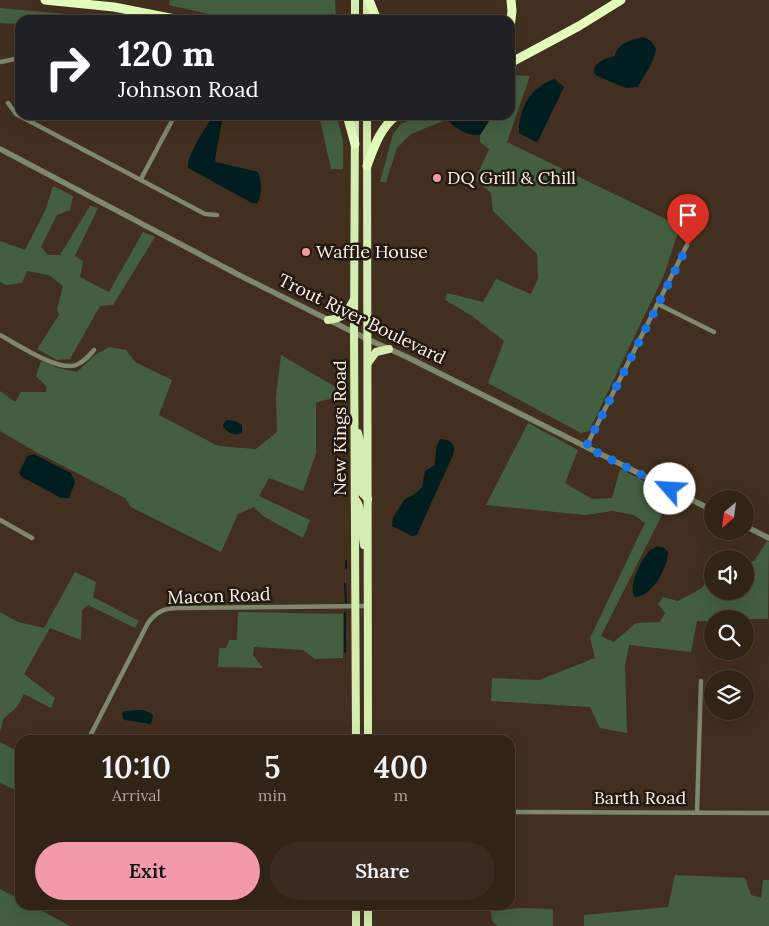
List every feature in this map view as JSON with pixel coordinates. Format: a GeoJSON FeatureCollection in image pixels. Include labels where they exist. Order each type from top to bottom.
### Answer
{"type":"FeatureCollection","features":[{"type":"Feature","properties":{"kind":"highway"},"geometry":{"type":"LineString","coordinates":[[45,0],[114,7],[155,15]]}},
{"type":"Feature","properties":{"kind":"highway"},"geometry":{"type":"LineString","coordinates":[[355,0],[355,15]]}},
{"type":"Feature","properties":{"kind":"highway"},"geometry":{"type":"LineString","coordinates":[[367,15],[368,0]]}},
{"type":"Feature","properties":{"kind":"highway"},"geometry":{"type":"LineString","coordinates":[[368,0],[374,15]]}},
{"type":"Feature","properties":{"kind":"highway"},"geometry":{"type":"LineString","coordinates":[[511,0],[512,15]]}},
{"type":"Feature","properties":{"kind":"highway"},"geometry":{"type":"LineString","coordinates":[[515,59],[579,26],[621,0]]}},
{"type":"Feature","properties":{"kind":"highway"},"geometry":{"type":"LineString","coordinates":[[348,120],[355,144]]}},
{"type":"Feature","properties":{"kind":"highway","name":"New Kings Road"},"geometry":{"type":"LineString","coordinates":[[355,120],[356,735]]}},
{"type":"Feature","properties":{"kind":"highway","name":"New Kings Road"},"geometry":{"type":"LineString","coordinates":[[367,120],[368,735]]}},
{"type":"Feature","properties":{"kind":"highway"},"geometry":{"type":"LineString","coordinates":[[367,166],[375,142],[392,120]]}},
{"type":"Feature","properties":{"kind":"highway"},"geometry":{"type":"LineString","coordinates":[[328,320],[337,320],[344,316],[354,299]]}},
{"type":"Feature","properties":{"kind":"highway"},"geometry":{"type":"LineString","coordinates":[[367,364],[376,352],[389,349]]}},
{"type":"Feature","properties":{"kind":"highway"},"geometry":{"type":"LineString","coordinates":[[355,417],[362,449],[362,493],[368,499]]}},
{"type":"Feature","properties":{"kind":"highway"},"geometry":{"type":"LineString","coordinates":[[355,499],[361,508],[362,532],[368,564]]}},
{"type":"Feature","properties":{"kind":"highway"},"geometry":{"type":"LineString","coordinates":[[356,910],[356,926]]}},
{"type":"Feature","properties":{"kind":"highway"},"geometry":{"type":"LineString","coordinates":[[368,910],[368,926]]}},
{"type":"Feature","properties":{"kind":"street"},"geometry":{"type":"LineString","coordinates":[[0,62],[15,59]]}},
{"type":"Feature","properties":{"kind":"street"},"geometry":{"type":"LineString","coordinates":[[8,103],[15,113]]}},
{"type":"Feature","properties":{"kind":"street"},"geometry":{"type":"LineString","coordinates":[[28,120],[205,214],[217,214]]}},
{"type":"Feature","properties":{"kind":"street"},"geometry":{"type":"LineString","coordinates":[[141,179],[172,120]]}},
{"type":"Feature","properties":{"kind":"street","name":"Trout River Boulevard"},"geometry":{"type":"LineString","coordinates":[[0,149],[239,275],[704,506]]}},
{"type":"Feature","properties":{"kind":"street"},"geometry":{"type":"LineString","coordinates":[[586,447],[688,245]]}},
{"type":"Feature","properties":{"kind":"street"},"geometry":{"type":"LineString","coordinates":[[658,304],[714,332]]}},
{"type":"Feature","properties":{"kind":"street"},"geometry":{"type":"LineString","coordinates":[[0,335],[30,352],[62,365],[76,365],[94,350]]}},
{"type":"Feature","properties":{"kind":"street"},"geometry":{"type":"LineString","coordinates":[[0,520],[32,538]]}},
{"type":"Feature","properties":{"kind":"street"},"geometry":{"type":"LineString","coordinates":[[754,530],[769,538]]}},
{"type":"Feature","properties":{"kind":"street","name":"Macon Road"},"geometry":{"type":"LineString","coordinates":[[91,735],[148,623],[159,611],[178,608],[368,606]]}},
{"type":"Feature","properties":{"kind":"street"},"geometry":{"type":"LineString","coordinates":[[697,812],[701,681]]}},
{"type":"Feature","properties":{"kind":"street","name":"Barth Road"},"geometry":{"type":"LineString","coordinates":[[515,812],[769,813]]}},
{"type":"Feature","properties":{"kind":"green space"},"geometry":{"type":"Polygon","coordinates":[[[170,0],[335,0],[336,15],[213,15],[169,5],[170,0]]]}},
{"type":"Feature","properties":{"kind":"green space"},"geometry":{"type":"Polygon","coordinates":[[[0,8],[74,15],[15,15],[15,24],[0,23],[0,8]]]}},
{"type":"Feature","properties":{"kind":"green space"},"geometry":{"type":"Polygon","coordinates":[[[515,75],[530,76],[515,119],[515,75]]]}},
{"type":"Feature","properties":{"kind":"green space"},"geometry":{"type":"Polygon","coordinates":[[[320,120],[337,120],[343,140],[343,169],[331,169],[320,120]]]}},
{"type":"Feature","properties":{"kind":"green space"},"geometry":{"type":"Polygon","coordinates":[[[410,120],[446,120],[411,134],[397,148],[386,182],[380,182],[393,134],[401,124],[410,120]]]}},
{"type":"Feature","properties":{"kind":"green space"},"geometry":{"type":"Polygon","coordinates":[[[490,120],[515,120],[507,142],[680,226],[664,275],[589,431],[581,433],[488,383],[504,341],[472,316],[445,300],[447,293],[483,302],[496,279],[531,294],[538,278],[537,254],[493,211],[491,193],[475,180],[489,149],[480,142],[480,135],[490,120]]]}},
{"type":"Feature","properties":{"kind":"green space"},"geometry":{"type":"Polygon","coordinates":[[[53,186],[73,196],[70,210],[57,215],[41,247],[48,255],[60,255],[90,206],[98,208],[75,256],[83,261],[80,277],[109,292],[143,232],[155,237],[113,305],[100,306],[70,359],[57,360],[37,349],[59,315],[57,309],[63,286],[49,275],[27,271],[22,283],[6,285],[0,282],[0,241],[25,250],[45,211],[53,186]]]}},
{"type":"Feature","properties":{"kind":"green space"},"geometry":{"type":"Polygon","coordinates":[[[109,347],[126,350],[135,362],[172,380],[159,415],[218,446],[256,449],[277,432],[276,397],[281,355],[339,389],[339,396],[316,403],[316,453],[303,491],[269,478],[259,496],[310,520],[303,538],[263,516],[254,507],[238,514],[221,552],[131,507],[125,498],[0,431],[0,391],[15,402],[21,392],[46,392],[47,387],[36,376],[41,361],[58,368],[77,372],[95,355],[109,347]]]}},
{"type":"Feature","properties":{"kind":"green space"},"geometry":{"type":"Polygon","coordinates":[[[528,423],[578,450],[565,483],[592,499],[612,498],[620,469],[672,495],[601,636],[614,642],[636,623],[660,622],[665,613],[658,604],[663,597],[678,601],[702,588],[704,585],[704,600],[754,600],[754,561],[767,541],[769,542],[768,619],[754,619],[754,610],[704,610],[704,621],[697,621],[691,652],[629,645],[625,666],[627,733],[600,728],[590,707],[491,701],[492,678],[539,680],[595,658],[590,638],[645,523],[634,515],[613,511],[585,515],[486,505],[528,423]]]}},
{"type":"Feature","properties":{"kind":"green space"},"geometry":{"type":"Polygon","coordinates":[[[75,572],[96,582],[93,597],[139,621],[135,628],[88,605],[82,610],[81,640],[50,628],[24,674],[55,698],[51,708],[24,694],[17,707],[3,719],[0,732],[0,612],[18,622],[44,628],[75,572]]]}},
{"type":"Feature","properties":{"kind":"green space"},"geometry":{"type":"Polygon","coordinates":[[[238,612],[343,614],[343,658],[315,659],[303,650],[254,647],[253,655],[263,668],[218,667],[219,648],[226,648],[229,640],[237,640],[238,612]]]}},
{"type":"Feature","properties":{"kind":"green space"},"geometry":{"type":"Polygon","coordinates":[[[0,742],[15,750],[15,790],[0,783],[0,742]]]}},
{"type":"Feature","properties":{"kind":"green space"},"geometry":{"type":"Polygon","coordinates":[[[675,875],[745,878],[751,895],[761,898],[763,880],[769,880],[769,926],[584,926],[584,915],[668,907],[675,875]]]}},
{"type":"Feature","properties":{"kind":"green space"},"geometry":{"type":"Polygon","coordinates":[[[0,889],[15,896],[15,910],[40,910],[70,926],[0,926],[0,889]]]}},
{"type":"Feature","properties":{"kind":"green space"},"geometry":{"type":"Polygon","coordinates":[[[515,909],[553,909],[553,926],[497,926],[492,921],[491,911],[515,909]]]}},
{"type":"Feature","properties":{"kind":"water"},"geometry":{"type":"Polygon","coordinates":[[[643,37],[651,41],[656,49],[651,65],[638,87],[626,88],[594,73],[598,63],[615,56],[622,45],[643,37]]]}},
{"type":"Feature","properties":{"kind":"water"},"geometry":{"type":"Polygon","coordinates":[[[555,79],[564,87],[536,142],[519,133],[521,115],[533,93],[539,87],[555,79]]]}},
{"type":"Feature","properties":{"kind":"water"},"geometry":{"type":"Polygon","coordinates":[[[210,120],[222,120],[215,160],[216,162],[258,172],[261,188],[257,204],[188,168],[188,162],[210,120]]]}},
{"type":"Feature","properties":{"kind":"water"},"geometry":{"type":"Polygon","coordinates":[[[447,120],[490,120],[480,135],[462,131],[447,120]]]}},
{"type":"Feature","properties":{"kind":"water"},"geometry":{"type":"Polygon","coordinates":[[[227,420],[235,421],[242,425],[242,432],[232,434],[227,431],[223,424],[227,420]]]}},
{"type":"Feature","properties":{"kind":"water"},"geometry":{"type":"Polygon","coordinates":[[[440,439],[448,440],[452,443],[454,448],[453,455],[417,535],[412,536],[392,526],[393,518],[404,500],[422,487],[425,471],[435,465],[436,448],[440,439]]]}},
{"type":"Feature","properties":{"kind":"water"},"geometry":{"type":"Polygon","coordinates":[[[34,454],[71,473],[75,482],[69,498],[61,498],[22,477],[19,473],[27,456],[34,454]]]}},
{"type":"Feature","properties":{"kind":"water"},"geometry":{"type":"Polygon","coordinates":[[[657,546],[664,548],[668,552],[662,573],[653,587],[641,596],[635,597],[633,587],[636,573],[650,550],[657,546]]]}},
{"type":"Feature","properties":{"kind":"water"},"geometry":{"type":"Polygon","coordinates":[[[125,711],[147,711],[152,714],[151,724],[123,719],[122,713],[125,711]]]}},
{"type":"Feature","properties":{"kind":"waterway"},"geometry":{"type":"LineString","coordinates":[[346,561],[346,568]]}},
{"type":"Feature","properties":{"kind":"waterway"},"geometry":{"type":"LineString","coordinates":[[345,584],[346,602]]}},
{"type":"Feature","properties":{"kind":"waterway"},"geometry":{"type":"LineString","coordinates":[[345,613],[345,652]]}},
{"type":"Feature","properties":{"kind":"place","name":"DQ Grill & Chill"},"geometry":{"type":"Point","coordinates":[437,178]}},
{"type":"Feature","properties":{"kind":"place","name":"Waffle House"},"geometry":{"type":"Point","coordinates":[306,252]}},
{"type":"Feature","properties":{"kind":"route"},"geometry":{"type":"LineString","coordinates":[[670,489],[586,447],[688,245]]}}]}
